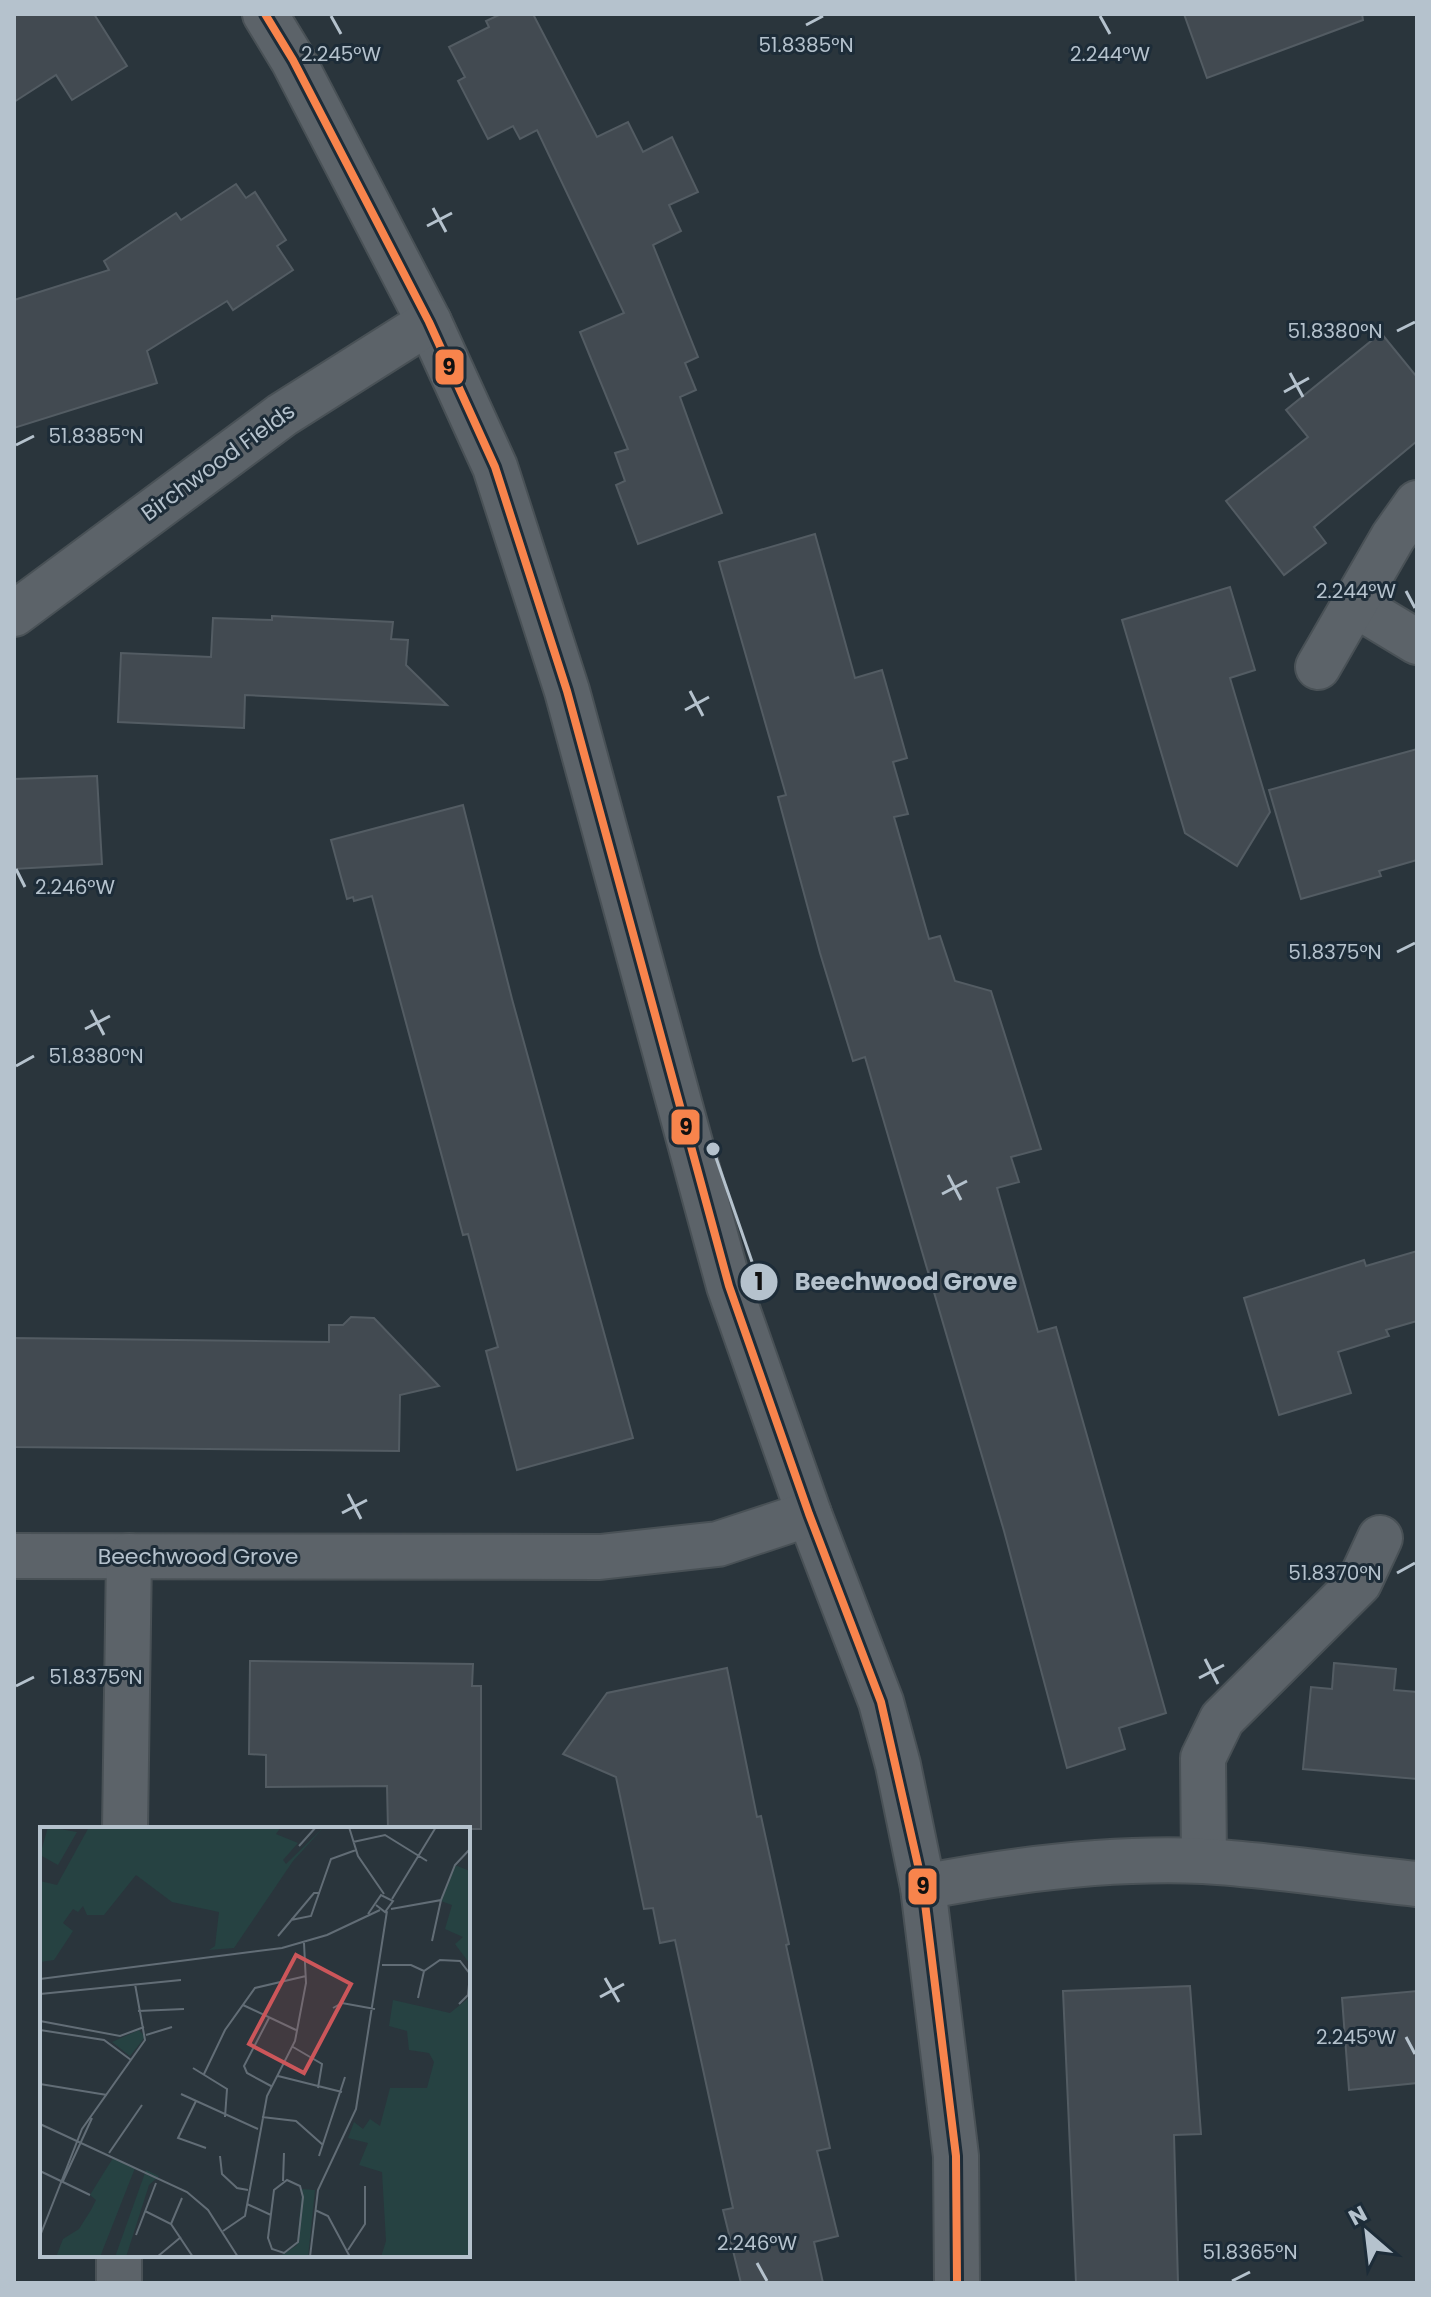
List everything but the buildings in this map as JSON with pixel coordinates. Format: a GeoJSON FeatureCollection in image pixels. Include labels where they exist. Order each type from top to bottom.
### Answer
{"type":"FeatureCollection","features":[{"type":"Feature","properties":{"kind":"street"},"geometry":{"type":"LineString","coordinates":[[265,14],[293,60],[429,322],[495,467],[567,691],[729,1286],[809,1514],[881,1702],[898,1765],[923,1887],[956,2156],[957,2283]]}},
{"type":"Feature","properties":{"kind":"street","name":"Birchwood Fields"},"geometry":{"type":"LineString","coordinates":[[14,614],[282,415],[429,322]]}},
{"type":"Feature","properties":{"kind":"street"},"geometry":{"type":"LineString","coordinates":[[1318,667],[1417,503]]}},
{"type":"Feature","properties":{"kind":"street"},"geometry":{"type":"LineString","coordinates":[[1354,604],[1417,642]]}},
{"type":"Feature","properties":{"kind":"street","name":"Beechwood Grove"},"geometry":{"type":"LineString","coordinates":[[14,1556],[600,1557],[718,1544],[809,1514]]}},
{"type":"Feature","properties":{"kind":"street"},"geometry":{"type":"LineString","coordinates":[[1204,1861],[1203,1758],[1222,1719],[1359,1583],[1380,1538]]}},
{"type":"Feature","properties":{"kind":"street"},"geometry":{"type":"LineString","coordinates":[[125,1827],[129,1556]]}},
{"type":"Feature","properties":{"kind":"street"},"geometry":{"type":"LineString","coordinates":[[923,1887],[1006,1871],[1099,1863],[1204,1861],[1417,1884]]}},
{"type":"Feature","properties":{"kind":"street"},"geometry":{"type":"LineString","coordinates":[[119,2257],[119,2283]]}},
{"type":"Feature","properties":{"kind":"transit line","name":"9"},"geometry":{"type":"LineString","coordinates":[[265,14],[293,60],[429,322],[495,467],[567,691],[729,1286],[809,1514],[881,1702],[923,1887],[956,2156],[957,2283]]}},
{"type":"Feature","properties":{"kind":"place","name":"Beechwood Grove"},"geometry":{"type":"Point","coordinates":[713,1149]}}]}
